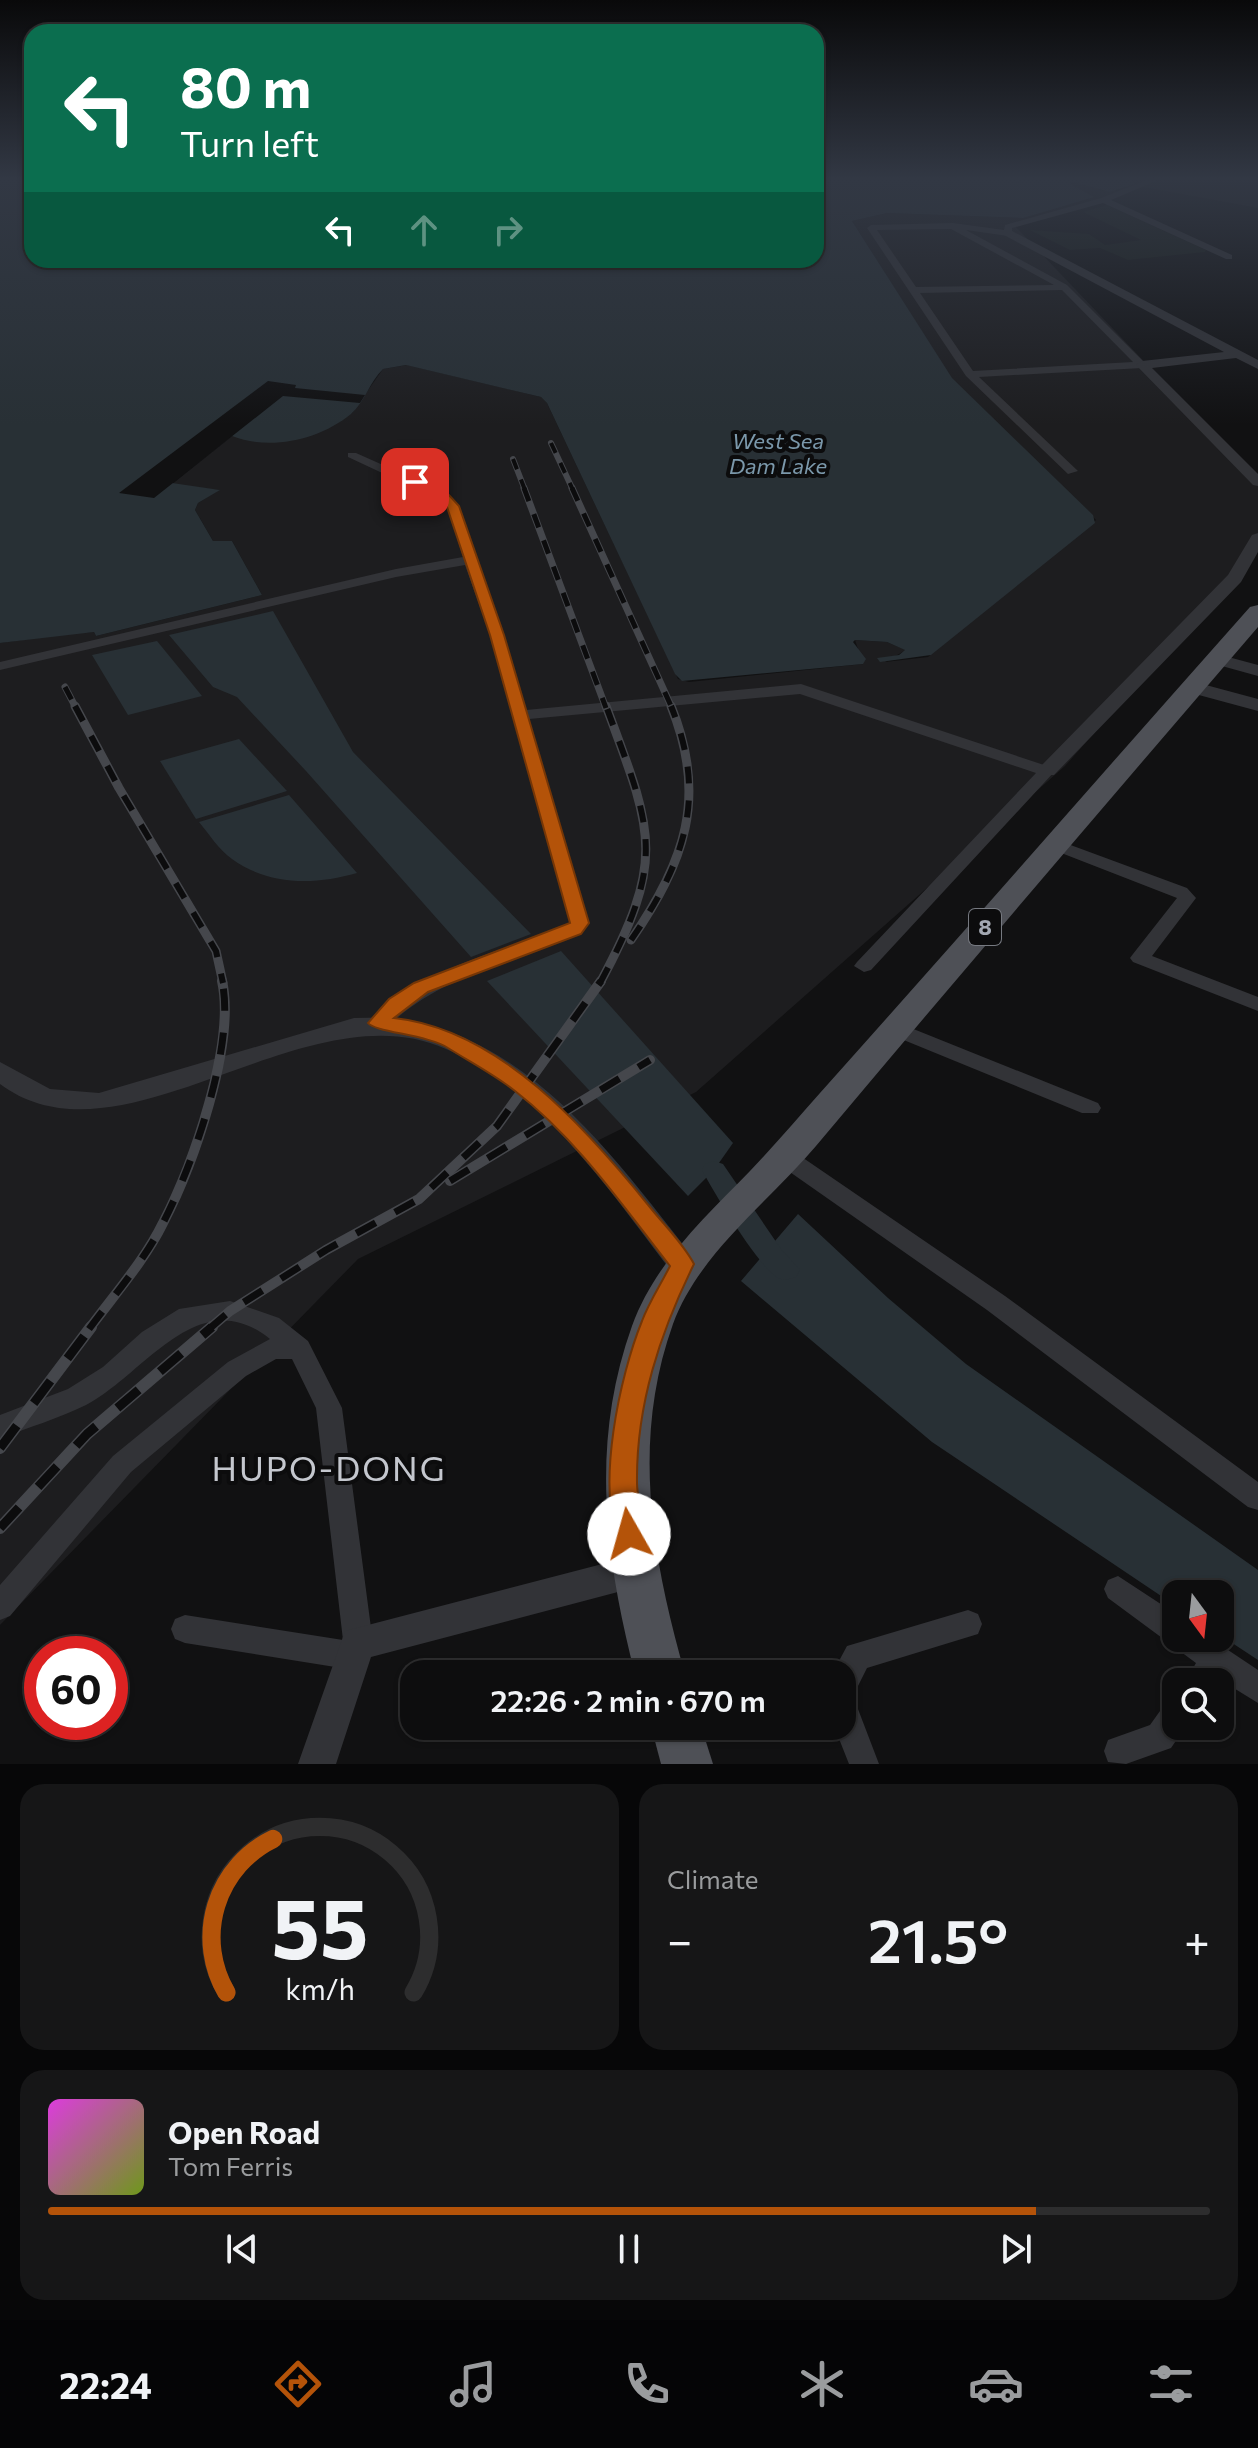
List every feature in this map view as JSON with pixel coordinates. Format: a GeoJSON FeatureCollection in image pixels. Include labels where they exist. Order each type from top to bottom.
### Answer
{"type":"FeatureCollection","features":[{"type":"Feature","properties":{"kind":"main road"},"geometry":{"type":"LineString","coordinates":[[1204,673],[1258,612]]}},
{"type":"Feature","properties":{"kind":"main road","name":"8"},"geometry":{"type":"LineString","coordinates":[[656,1660],[633,1572],[623,1483],[633,1390],[654,1320],[694,1252],[774,1169],[1204,673]]}},
{"type":"Feature","properties":{"kind":"main road"},"geometry":{"type":"LineString","coordinates":[[680,1740],[687,1764]]}},
{"type":"Feature","properties":{"kind":"street"},"geometry":{"type":"LineString","coordinates":[[893,260],[970,374],[1072,471]]}},
{"type":"Feature","properties":{"kind":"street"},"geometry":{"type":"LineString","coordinates":[[1015,260],[1064,287],[1258,482]]}},
{"type":"Feature","properties":{"kind":"street"},"geometry":{"type":"LineString","coordinates":[[1060,260],[1258,365]]}},
{"type":"Feature","properties":{"kind":"street"},"geometry":{"type":"LineString","coordinates":[[913,290],[1064,287]]}},
{"type":"Feature","properties":{"kind":"street"},"geometry":{"type":"LineString","coordinates":[[970,374],[1142,365],[1258,352]]}},
{"type":"Feature","properties":{"kind":"street"},"geometry":{"type":"LineString","coordinates":[[352,455],[444,497],[453,506],[580,914],[580,923],[574,930],[421,987],[396,1003],[379,1023]]}},
{"type":"Feature","properties":{"kind":"street"},"geometry":{"type":"LineString","coordinates":[[864,966],[1047,771],[1235,578],[1258,538]]}},
{"type":"Feature","properties":{"kind":"street"},"geometry":{"type":"LineString","coordinates":[[0,666],[265,603],[470,560]]}},
{"type":"Feature","properties":{"kind":"street"},"geometry":{"type":"LineString","coordinates":[[1204,673],[1258,671]]}},
{"type":"Feature","properties":{"kind":"street"},"geometry":{"type":"LineString","coordinates":[[1204,673],[1258,705]]}},
{"type":"Feature","properties":{"kind":"street"},"geometry":{"type":"LineString","coordinates":[[520,715],[801,689],[1047,771]]}},
{"type":"Feature","properties":{"kind":"street"},"geometry":{"type":"LineString","coordinates":[[1057,845],[1181,892],[1187,898],[1140,958],[1258,1004]]}},
{"type":"Feature","properties":{"kind":"street"},"geometry":{"type":"LineString","coordinates":[[0,1071],[28,1093],[71,1102],[99,1102],[142,1092],[312,1036],[379,1023],[418,1027],[440,1034],[475,1053],[523,1086],[694,1252]]}},
{"type":"Feature","properties":{"kind":"street"},"geometry":{"type":"LineString","coordinates":[[896,1029],[1090,1108]]}},
{"type":"Feature","properties":{"kind":"street"},"geometry":{"type":"LineString","coordinates":[[774,1169],[996,1303],[1258,1498]]}},
{"type":"Feature","properties":{"kind":"street"},"geometry":{"type":"LineString","coordinates":[[0,1427],[77,1397],[112,1375],[151,1339],[188,1316],[230,1311],[270,1325],[299,1348],[329,1408],[356,1650],[317,1764]]}},
{"type":"Feature","properties":{"kind":"street"},"geometry":{"type":"LineString","coordinates":[[0,1606],[122,1464],[237,1369],[272,1349],[299,1348]]}},
{"type":"Feature","properties":{"kind":"street"},"geometry":{"type":"LineString","coordinates":[[185,1629],[356,1650],[633,1572]]}},
{"type":"Feature","properties":{"kind":"street"},"geometry":{"type":"LineString","coordinates":[[1118,1589],[1162,1621]]}},
{"type":"Feature","properties":{"kind":"street"},"geometry":{"type":"LineString","coordinates":[[855,1660],[857,1656],[968,1624]]}},
{"type":"Feature","properties":{"kind":"street"},"geometry":{"type":"LineString","coordinates":[[1234,1680],[1258,1688]]}},
{"type":"Feature","properties":{"kind":"street"},"geometry":{"type":"LineString","coordinates":[[1119,1751],[1162,1734]]}},
{"type":"Feature","properties":{"kind":"street"},"geometry":{"type":"LineString","coordinates":[[855,1740],[864,1764]]}},
{"type":"Feature","properties":{"kind":"shaded area"},"geometry":{"type":"Polygon","coordinates":[[[877,260],[1048,260],[1258,481],[1258,549],[1065,766],[696,1092],[358,1259],[0,1625],[0,643],[74,633],[94,632],[96,636],[262,595],[232,541],[213,541],[195,510],[198,503],[219,490],[171,485],[232,436],[352,413],[383,369],[407,365],[541,397],[547,403],[678,679],[689,682],[863,664],[855,640],[887,642],[906,650],[885,662],[928,657],[1096,520],[951,378],[877,260]]]}},
{"type":"Feature","properties":{"kind":"water","name":"West Sea Dam Lake"},"geometry":{"type":"Polygon","coordinates":[[[0,260],[24,260],[24,268],[824,268],[824,260],[877,260],[952,378],[1093,515],[1095,523],[931,655],[880,662],[877,658],[899,655],[905,650],[887,642],[855,640],[853,642],[866,659],[863,664],[682,681],[675,674],[547,403],[541,397],[406,365],[383,369],[356,409],[324,431],[294,440],[262,443],[232,436],[172,483],[220,490],[198,503],[195,510],[213,541],[232,541],[262,595],[96,636],[94,632],[0,643],[0,260]]]}},
{"type":"Feature","properties":{"kind":"water"},"geometry":{"type":"Polygon","coordinates":[[[273,611],[353,752],[531,934],[471,957],[237,697],[213,687],[169,635],[273,611]]]}},
{"type":"Feature","properties":{"kind":"water"},"geometry":{"type":"Polygon","coordinates":[[[157,641],[202,696],[128,715],[92,655],[157,641]]]}},
{"type":"Feature","properties":{"kind":"water"},"geometry":{"type":"Polygon","coordinates":[[[239,739],[287,791],[196,819],[160,761],[239,739]]]}},
{"type":"Feature","properties":{"kind":"water"},"geometry":{"type":"Polygon","coordinates":[[[289,795],[357,873],[309,881],[261,874],[227,855],[199,822],[289,795]]]}},
{"type":"Feature","properties":{"kind":"water"},"geometry":{"type":"Polygon","coordinates":[[[561,951],[733,1143],[714,1170],[688,1196],[487,981],[561,951]]]}},
{"type":"Feature","properties":{"kind":"water"},"geometry":{"type":"Polygon","coordinates":[[[798,1214],[888,1298],[966,1364],[1258,1570],[1258,1660],[1234,1644],[1234,1580],[1162,1580],[1162,1597],[932,1442],[741,1281],[798,1214]]]}},
{"type":"Feature","properties":{"kind":"pier"},"geometry":{"type":"Polygon","coordinates":[[[268,381],[296,385],[295,388],[365,395],[360,403],[283,396],[154,498],[119,493],[268,381]]]}},
{"type":"Feature","properties":{"kind":"waterway"},"geometry":{"type":"LineString","coordinates":[[714,1170],[772,1256],[787,1270]]}},
{"type":"Feature","properties":{"kind":"railway"},"geometry":{"type":"LineString","coordinates":[[551,443],[573,490]]}},
{"type":"Feature","properties":{"kind":"railway"},"geometry":{"type":"LineString","coordinates":[[513,459],[525,490]]}},
{"type":"Feature","properties":{"kind":"railway"},"geometry":{"type":"LineString","coordinates":[[524,488],[606,708]]}},
{"type":"Feature","properties":{"kind":"railway"},"geometry":{"type":"LineString","coordinates":[[572,488],[672,708]]}},
{"type":"Feature","properties":{"kind":"railway"},"geometry":{"type":"LineString","coordinates":[[65,687],[76,708]]}},
{"type":"Feature","properties":{"kind":"railway"},"geometry":{"type":"LineString","coordinates":[[75,706],[119,788],[216,951],[223,983]]}},
{"type":"Feature","properties":{"kind":"railway"},"geometry":{"type":"LineString","coordinates":[[601,981],[636,905],[644,874],[646,845],[634,785],[606,706]]}},
{"type":"Feature","properties":{"kind":"railway"},"geometry":{"type":"LineString","coordinates":[[631,940],[665,883],[685,828],[689,799],[688,770],[671,706]]}},
{"type":"Feature","properties":{"kind":"railway"},"geometry":{"type":"LineString","coordinates":[[89,1329],[147,1250],[187,1170],[217,1070],[225,1007],[222,981]]}},
{"type":"Feature","properties":{"kind":"railway"},"geometry":{"type":"LineString","coordinates":[[209,1329],[230,1311],[326,1250],[419,1199],[497,1126],[601,981]]}},
{"type":"Feature","properties":{"kind":"railway"},"geometry":{"type":"LineString","coordinates":[[450,1181],[650,1060]]}},
{"type":"Feature","properties":{"kind":"railway"},"geometry":{"type":"LineString","coordinates":[[0,1448],[91,1327]]}},
{"type":"Feature","properties":{"kind":"railway"},"geometry":{"type":"LineString","coordinates":[[0,1528],[87,1434],[212,1327]]}},
{"type":"Feature","properties":{"kind":"district","name":"HUPO-DONG"},"geometry":{"type":"Point","coordinates":[329,1469]}},
{"type":"Feature","properties":{"kind":"route"},"geometry":{"type":"LineString","coordinates":[[415,482],[444,497],[453,506],[497,635],[580,914],[580,923],[574,930],[421,987],[396,1003],[379,1023],[418,1027],[448,1038],[523,1086],[592,1150],[682,1264],[654,1320],[633,1390],[623,1483],[629,1534]]}}]}
